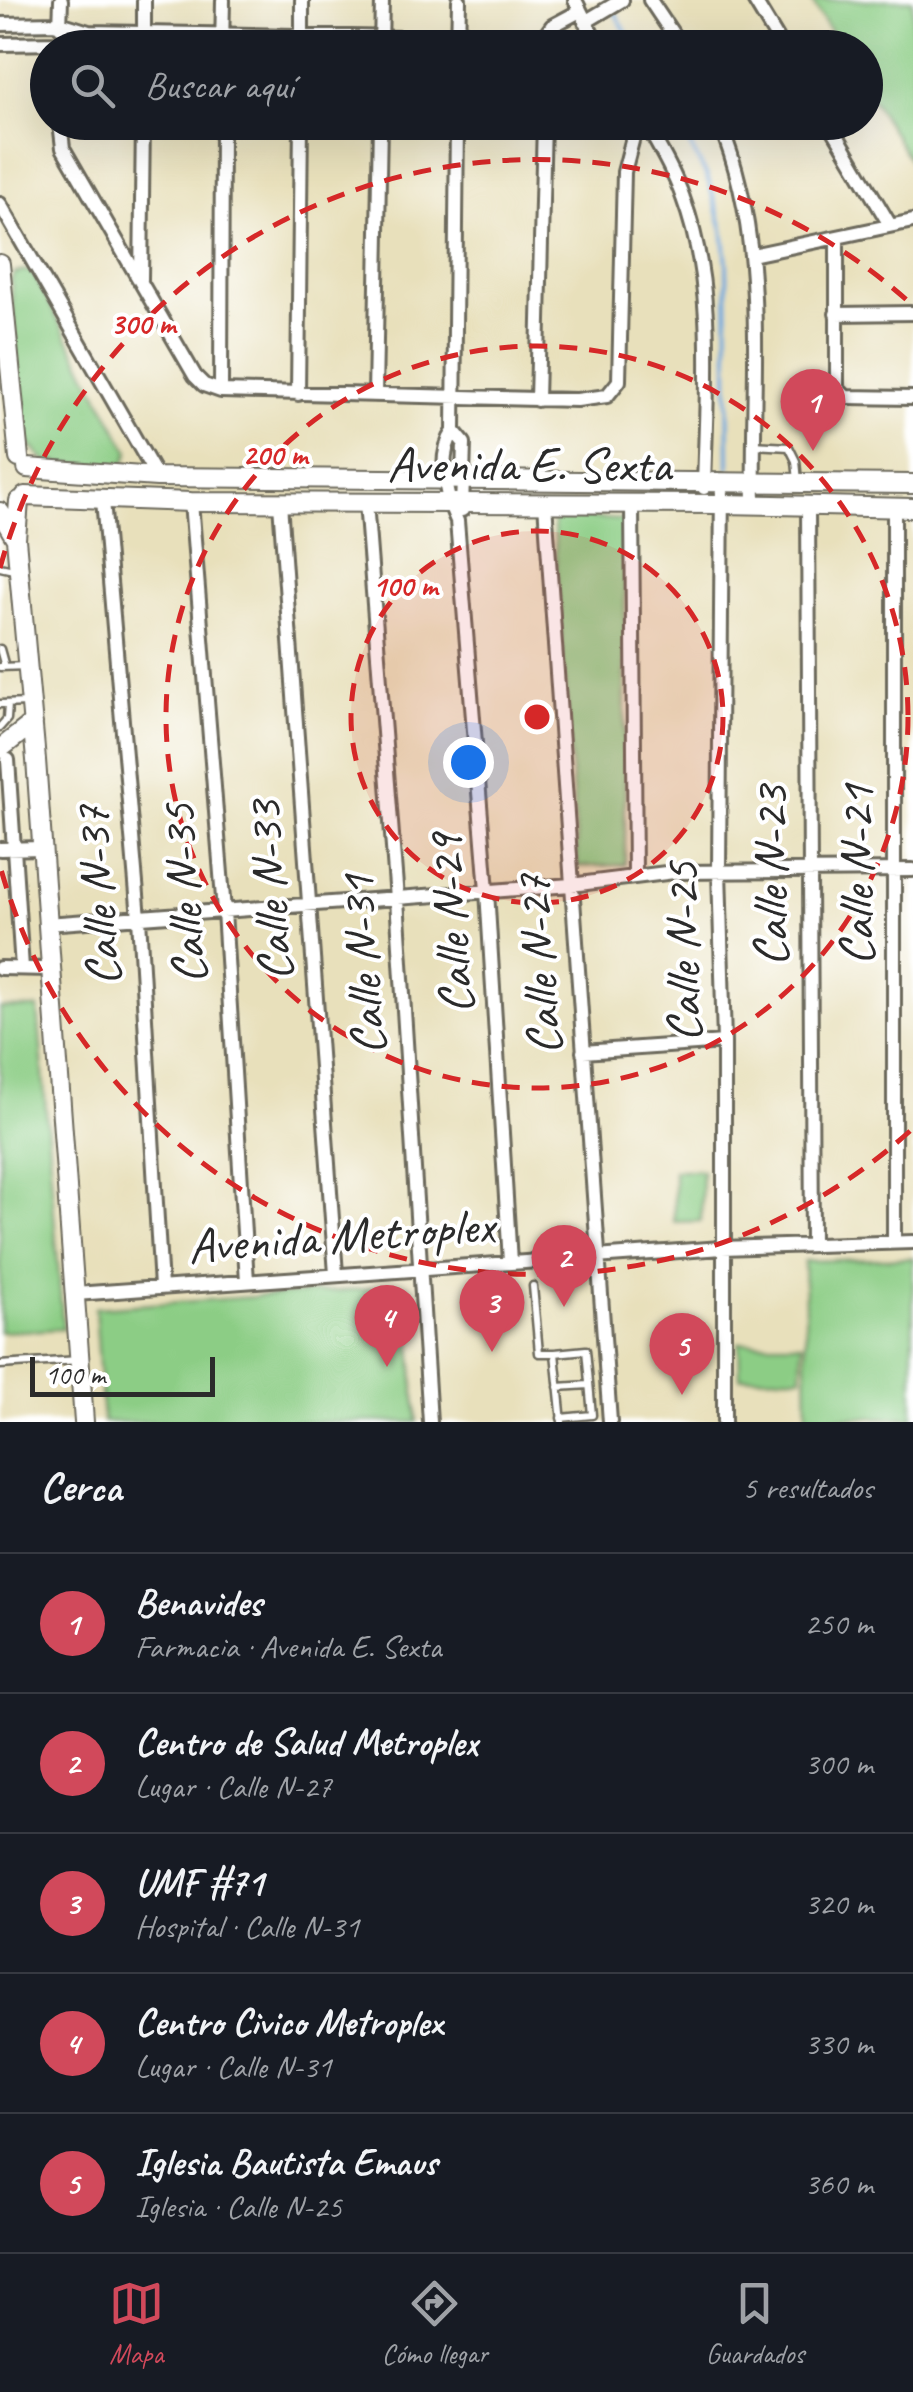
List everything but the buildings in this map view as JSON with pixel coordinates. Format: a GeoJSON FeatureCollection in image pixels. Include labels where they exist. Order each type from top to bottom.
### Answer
{"type":"FeatureCollection","features":[{"type":"Feature","properties":{"kind":"street"},"geometry":{"type":"LineString","coordinates":[[60,30],[61,0]]}},
{"type":"Feature","properties":{"kind":"street"},"geometry":{"type":"LineString","coordinates":[[144,0],[144,30]]}},
{"type":"Feature","properties":{"kind":"street"},"geometry":{"type":"LineString","coordinates":[[222,30],[223,0]]}},
{"type":"Feature","properties":{"kind":"street"},"geometry":{"type":"LineString","coordinates":[[302,0],[302,30]]}},
{"type":"Feature","properties":{"kind":"street"},"geometry":{"type":"LineString","coordinates":[[381,30],[382,0]]}},
{"type":"Feature","properties":{"kind":"street"},"geometry":{"type":"LineString","coordinates":[[458,30],[459,0]]}},
{"type":"Feature","properties":{"kind":"street"},"geometry":{"type":"LineString","coordinates":[[550,30],[585,12],[622,0]]}},
{"type":"Feature","properties":{"kind":"street"},"geometry":{"type":"LineString","coordinates":[[650,0],[670,30]]}},
{"type":"Feature","properties":{"kind":"street"},"geometry":{"type":"LineString","coordinates":[[754,0],[772,30]]}},
{"type":"Feature","properties":{"kind":"street"},"geometry":{"type":"LineString","coordinates":[[0,24],[60,23],[83,30]]}},
{"type":"Feature","properties":{"kind":"street"},"geometry":{"type":"LineString","coordinates":[[0,44],[30,44]]}},
{"type":"Feature","properties":{"kind":"street"},"geometry":{"type":"LineString","coordinates":[[62,140],[140,284],[198,380],[220,391],[537,400],[595,400],[614,390],[622,366],[624,172],[632,140]]}},
{"type":"Feature","properties":{"kind":"street"},"geometry":{"type":"LineString","coordinates":[[140,284],[142,140]]}},
{"type":"Feature","properties":{"kind":"street"},"geometry":{"type":"LineString","coordinates":[[220,391],[222,140]]}},
{"type":"Feature","properties":{"kind":"street"},"geometry":{"type":"LineString","coordinates":[[298,394],[301,140]]}},
{"type":"Feature","properties":{"kind":"street"},"geometry":{"type":"LineString","coordinates":[[375,396],[380,140]]}},
{"type":"Feature","properties":{"kind":"street","name":"Calle N-29"},"geometry":{"type":"LineString","coordinates":[[457,140],[454,431],[464,444],[455,478],[456,502],[487,891],[510,1262]]}},
{"type":"Feature","properties":{"kind":"street"},"geometry":{"type":"LineString","coordinates":[[537,400],[544,140]]}},
{"type":"Feature","properties":{"kind":"street","name":"Calle N-25"},"geometry":{"type":"LineString","coordinates":[[654,140],[684,198],[697,246],[706,319],[724,1042],[724,1422]]}},
{"type":"Feature","properties":{"kind":"street"},"geometry":{"type":"LineString","coordinates":[[725,140],[748,217],[752,255],[754,504]]}},
{"type":"Feature","properties":{"kind":"street"},"geometry":{"type":"LineString","coordinates":[[840,140],[890,225]]}},
{"type":"Feature","properties":{"kind":"street"},"geometry":{"type":"LineString","coordinates":[[0,204],[157,477]]}},
{"type":"Feature","properties":{"kind":"street"},"geometry":{"type":"LineString","coordinates":[[752,255],[912,220]]}},
{"type":"Feature","properties":{"kind":"street"},"geometry":{"type":"LineString","coordinates":[[836,238],[836,388],[846,397],[913,398]]}},
{"type":"Feature","properties":{"kind":"street"},"geometry":{"type":"LineString","coordinates":[[0,264],[15,460],[30,478],[14,500],[16,539],[84,1422]]}},
{"type":"Feature","properties":{"kind":"street"},"geometry":{"type":"LineString","coordinates":[[836,314],[913,314]]}},
{"type":"Feature","properties":{"kind":"street","name":"Avenida E. Sexta"},"geometry":{"type":"LineString","coordinates":[[15,460],[157,477],[913,484]]}},
{"type":"Feature","properties":{"kind":"street","name":"Avenida E. Sexta"},"geometry":{"type":"LineString","coordinates":[[14,500],[903,508]]}},
{"type":"Feature","properties":{"kind":"street","name":"Calle N-37"},"geometry":{"type":"LineString","coordinates":[[104,500],[138,918],[160,1287]]}},
{"type":"Feature","properties":{"kind":"street","name":"Calle N-35"},"geometry":{"type":"LineString","coordinates":[[192,502],[224,912],[247,1281]]}},
{"type":"Feature","properties":{"kind":"street","name":"Calle N-31"},"geometry":{"type":"LineString","coordinates":[[366,502],[397,898],[430,1422]]}},
{"type":"Feature","properties":{"kind":"street","name":"Calle N-33"},"geometry":{"type":"LineString","coordinates":[[280,503],[336,1274]]}},
{"type":"Feature","properties":{"kind":"street","name":"Calle N-27"},"geometry":{"type":"LineString","coordinates":[[545,503],[610,1422]]}},
{"type":"Feature","properties":{"kind":"street","name":"Calle N-27"},"geometry":{"type":"LineString","coordinates":[[632,504],[634,875]]}},
{"type":"Feature","properties":{"kind":"street","name":"Calle N-23"},"geometry":{"type":"LineString","coordinates":[[808,506],[812,1245]]}},
{"type":"Feature","properties":{"kind":"street","name":"Calle N-21"},"geometry":{"type":"LineString","coordinates":[[894,1242],[894,870],[903,508]]}},
{"type":"Feature","properties":{"kind":"street"},"geometry":{"type":"LineString","coordinates":[[0,512],[16,539]]}},
{"type":"Feature","properties":{"kind":"street"},"geometry":{"type":"LineString","coordinates":[[22,968],[7,849],[3,756],[33,723]]}},
{"type":"Feature","properties":{"kind":"street"},"geometry":{"type":"LineString","coordinates":[[3,756],[36,760]]}},
{"type":"Feature","properties":{"kind":"street"},"geometry":{"type":"LineString","coordinates":[[7,849],[42,848]]}},
{"type":"Feature","properties":{"kind":"street"},"geometry":{"type":"LineString","coordinates":[[47,924],[571,885],[634,875],[719,870],[913,870]]}},
{"type":"Feature","properties":{"kind":"street"},"geometry":{"type":"LineString","coordinates":[[0,968],[50,969]]}},
{"type":"Feature","properties":{"kind":"street"},"geometry":{"type":"LineString","coordinates":[[583,1052],[724,1042]]}},
{"type":"Feature","properties":{"kind":"street","name":"Avenida Metroplex"},"geometry":{"type":"LineString","coordinates":[[75,1294],[722,1248],[913,1242]]}},
{"type":"Feature","properties":{"kind":"lane"},"geometry":{"type":"LineString","coordinates":[[752,445],[789,447],[796,461],[798,482]]}},
{"type":"Feature","properties":{"kind":"lane"},"geometry":{"type":"LineString","coordinates":[[0,566],[19,571]]}},
{"type":"Feature","properties":{"kind":"lane"},"geometry":{"type":"LineString","coordinates":[[0,649],[3,667],[28,666]]}},
{"type":"Feature","properties":{"kind":"lane"},"geometry":{"type":"LineString","coordinates":[[0,727],[7,719],[4,704],[31,703]]}},
{"type":"Feature","properties":{"kind":"lane"},"geometry":{"type":"LineString","coordinates":[[533,1286],[539,1354],[556,1352],[586,1350],[592,1415],[562,1420],[556,1352]]}},
{"type":"Feature","properties":{"kind":"lane"},"geometry":{"type":"LineString","coordinates":[[0,1365],[80,1360]]}},
{"type":"Feature","properties":{"kind":"lane"},"geometry":{"type":"LineString","coordinates":[[558,1387],[589,1385]]}},
{"type":"Feature","properties":{"kind":"green space"},"geometry":{"type":"Polygon","coordinates":[[[811,0],[913,0],[913,166],[883,117],[883,30],[830,30],[811,0]]]}},
{"type":"Feature","properties":{"kind":"green space"},"geometry":{"type":"Polygon","coordinates":[[[32,272],[129,452],[123,466],[47,463],[27,442],[22,431],[11,281],[14,274],[32,272]]]}},
{"type":"Feature","properties":{"kind":"green space"},"geometry":{"type":"Polygon","coordinates":[[[553,516],[625,520],[625,865],[578,867],[553,516]]]}},
{"type":"Feature","properties":{"kind":"green space"},"geometry":{"type":"Polygon","coordinates":[[[0,1008],[38,1008],[63,1329],[0,1332],[0,1008]]]}},
{"type":"Feature","properties":{"kind":"green space"},"geometry":{"type":"Polygon","coordinates":[[[674,1170],[702,1170],[701,1221],[674,1222],[674,1170]]]}},
{"type":"Feature","properties":{"kind":"green space"},"geometry":{"type":"Polygon","coordinates":[[[913,1258],[913,1418],[807,1417],[804,1261],[913,1258]]]}},
{"type":"Feature","properties":{"kind":"green space"},"geometry":{"type":"Polygon","coordinates":[[[407,1286],[417,1422],[103,1422],[95,1308],[407,1286]]]}},
{"type":"Feature","properties":{"kind":"green space"},"geometry":{"type":"Polygon","coordinates":[[[739,1343],[802,1343],[801,1376],[740,1377],[739,1343]]]}},
{"type":"Feature","properties":{"kind":"waterway"},"geometry":{"type":"LineString","coordinates":[[608,0],[625,30]]}},
{"type":"Feature","properties":{"kind":"waterway"},"geometry":{"type":"LineString","coordinates":[[687,140],[707,176],[723,229],[727,264],[729,469]]}},
{"type":"Feature","properties":{"kind":"place","name":"Benavides"},"geometry":{"type":"Point","coordinates":[813,451]}},
{"type":"Feature","properties":{"kind":"place","name":"Centro de Salud Metroplex"},"geometry":{"type":"Point","coordinates":[564,1307]}},
{"type":"Feature","properties":{"kind":"place","name":"UMF #71"},"geometry":{"type":"Point","coordinates":[492,1352]}},
{"type":"Feature","properties":{"kind":"place","name":"Centro Civico Metroplex"},"geometry":{"type":"Point","coordinates":[387,1367]}},
{"type":"Feature","properties":{"kind":"place","name":"Iglesia Bautista Emaus"},"geometry":{"type":"Point","coordinates":[682,1395]}}]}
